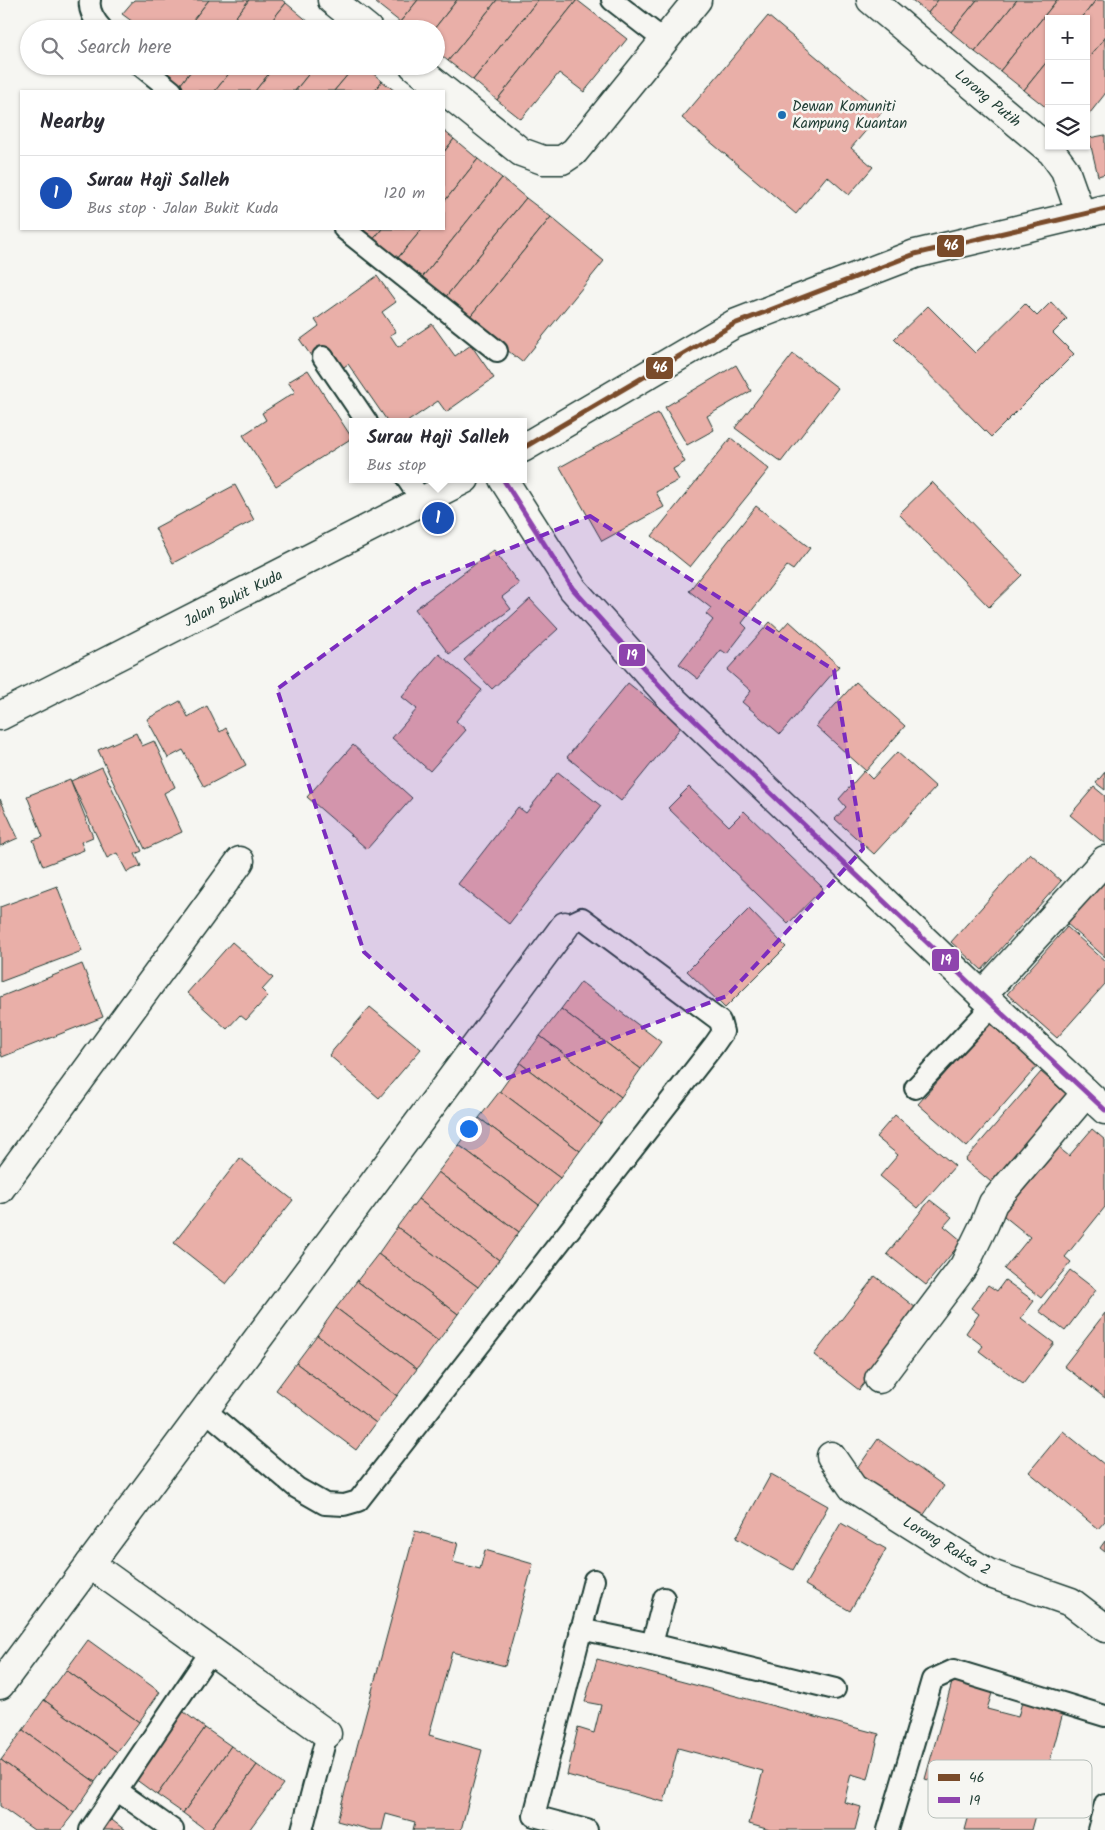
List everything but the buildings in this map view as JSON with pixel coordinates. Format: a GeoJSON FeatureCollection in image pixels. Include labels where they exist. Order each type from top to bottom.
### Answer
{"type":"FeatureCollection","features":[{"type":"Feature","properties":{"kind":"street"},"geometry":{"type":"LineString","coordinates":[[332,0],[357,20]]}},
{"type":"Feature","properties":{"kind":"street"},"geometry":{"type":"LineString","coordinates":[[445,91],[521,152],[543,160],[562,160],[574,152],[697,0]]}},
{"type":"Feature","properties":{"kind":"street","name":"Lorong Putih"},"geometry":{"type":"LineString","coordinates":[[871,0],[1052,152],[1093,212]]}},
{"type":"Feature","properties":{"kind":"street"},"geometry":{"type":"LineString","coordinates":[[425,75],[444,90]]}},
{"type":"Feature","properties":{"kind":"street"},"geometry":{"type":"LineString","coordinates":[[527,446],[734,324],[914,254],[1093,212]]}},
{"type":"Feature","properties":{"kind":"street","name":"Jalan Bukit Kuda"},"geometry":{"type":"LineString","coordinates":[[0,716],[458,483]]}},
{"type":"Feature","properties":{"kind":"street"},"geometry":{"type":"LineString","coordinates":[[506,483],[573,590],[668,695],[1096,1101],[993,1203],[985,1224],[964,1266],[879,1379]]}},
{"type":"Feature","properties":{"kind":"street"},"geometry":{"type":"LineString","coordinates":[[988,1000],[1105,860]]}},
{"type":"Feature","properties":{"kind":"street"},"geometry":{"type":"LineString","coordinates":[[0,1189],[240,861]]}},
{"type":"Feature","properties":{"kind":"street"},"geometry":{"type":"LineString","coordinates":[[0,1685],[565,926]]}},
{"type":"Feature","properties":{"kind":"street","name":"Lorong Raksa 2"},"geometry":{"type":"LineString","coordinates":[[831,1456],[852,1488],[988,1573],[1071,1602],[1105,1628]]}},
{"type":"Feature","properties":{"kind":"street"},"geometry":{"type":"LineString","coordinates":[[90,1564],[328,1734]]}},
{"type":"Feature","properties":{"kind":"lane"},"geometry":{"type":"LineString","coordinates":[[90,0],[89,4],[95,20]]}},
{"type":"Feature","properties":{"kind":"lane"},"geometry":{"type":"LineString","coordinates":[[612,0],[664,41]]}},
{"type":"Feature","properties":{"kind":"lane"},"geometry":{"type":"LineString","coordinates":[[152,75],[171,90]]}},
{"type":"Feature","properties":{"kind":"lane"},"geometry":{"type":"LineString","coordinates":[[345,230],[497,351]]}},
{"type":"Feature","properties":{"kind":"lane"},"geometry":{"type":"LineString","coordinates":[[323,357],[365,418]]}},
{"type":"Feature","properties":{"kind":"lane"},"geometry":{"type":"LineString","coordinates":[[410,483],[422,502]]}},
{"type":"Feature","properties":{"kind":"lane"},"geometry":{"type":"LineString","coordinates":[[205,1410],[297,1488],[325,1504],[344,1505],[358,1501],[714,1046],[723,1032],[720,1021],[582,918],[565,926]]}},
{"type":"Feature","properties":{"kind":"lane"},"geometry":{"type":"LineString","coordinates":[[915,1088],[988,1000]]}},
{"type":"Feature","properties":{"kind":"lane"},"geometry":{"type":"LineString","coordinates":[[587,1830],[532,1823],[594,1580]]}},
{"type":"Feature","properties":{"kind":"lane"},"geometry":{"type":"LineString","coordinates":[[652,1644],[664,1598]]}},
{"type":"Feature","properties":{"kind":"lane"},"geometry":{"type":"LineString","coordinates":[[580,1629],[652,1644],[835,1689]]}},
{"type":"Feature","properties":{"kind":"lane"},"geometry":{"type":"LineString","coordinates":[[90,1830],[211,1651]]}},
{"type":"Feature","properties":{"kind":"lane"},"geometry":{"type":"LineString","coordinates":[[888,1830],[932,1680],[954,1670],[1105,1716]]}},
{"type":"Feature","properties":{"kind":"lane"},"geometry":{"type":"LineString","coordinates":[[302,1830],[328,1734]]}},
{"type":"Feature","properties":{"kind":"lane"},"geometry":{"type":"LineString","coordinates":[[118,1791],[173,1830]]}},
{"type":"Feature","properties":{"kind":"lane"},"geometry":{"type":"LineString","coordinates":[[1098,1830],[1105,1804]]}},
{"type":"Feature","properties":{"kind":"highlighted area"},"geometry":{"type":"Polygon","coordinates":[[[590,516],[834,670],[863,849],[727,996],[505,1079],[364,952],[277,689],[420,585],[590,516]]]}},
{"type":"Feature","properties":{"kind":"transit line","name":"46"},"geometry":{"type":"LineString","coordinates":[[527,446],[734,324],[915,254],[1105,209]]}},
{"type":"Feature","properties":{"kind":"transit line","name":"19"},"geometry":{"type":"LineString","coordinates":[[506,483],[573,589],[668,695],[1105,1110]]}},
{"type":"Feature","properties":{"kind":"place","name":"Dewan Komuniti Kampung Kuantan"},"geometry":{"type":"Point","coordinates":[782,115]}},
{"type":"Feature","properties":{"kind":"place","name":"Surau Haji Salleh"},"geometry":{"type":"Point","coordinates":[438,518]}}]}
